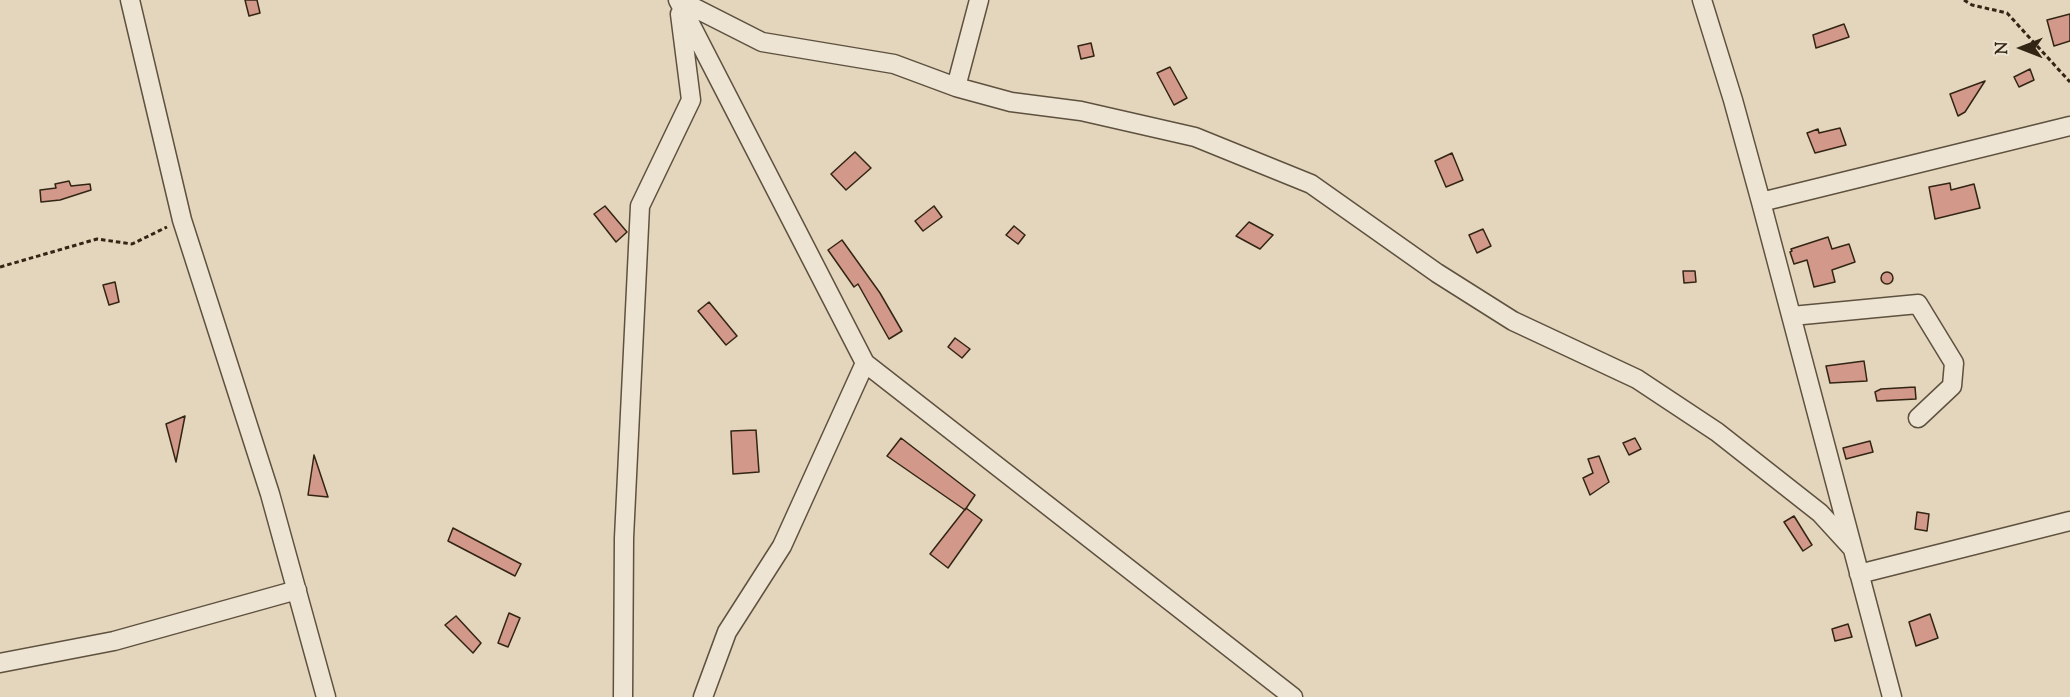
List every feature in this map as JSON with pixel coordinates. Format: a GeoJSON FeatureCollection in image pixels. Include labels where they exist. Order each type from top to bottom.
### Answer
{"type":"FeatureCollection","features":[{"type":"Feature","properties":{"kind":"street"},"geometry":{"type":"LineString","coordinates":[[130,0],[182,220],[270,494],[326,697]]}},
{"type":"Feature","properties":{"kind":"street"},"geometry":{"type":"LineString","coordinates":[[679,0],[762,42],[894,64],[956,87],[1011,102],[1082,111],[1195,137],[1311,184],[1437,273],[1513,321],[1637,380],[1717,432],[1820,513],[1851,548]]}},
{"type":"Feature","properties":{"kind":"street"},"geometry":{"type":"LineString","coordinates":[[679,0],[865,363],[1293,697]]}},
{"type":"Feature","properties":{"kind":"street"},"geometry":{"type":"LineString","coordinates":[[623,697],[624,538],[640,206],[692,100],[679,0]]}},
{"type":"Feature","properties":{"kind":"street"},"geometry":{"type":"LineString","coordinates":[[956,87],[979,0]]}},
{"type":"Feature","properties":{"kind":"street"},"geometry":{"type":"LineString","coordinates":[[1702,0],[1761,202],[1892,697]]}},
{"type":"Feature","properties":{"kind":"street"},"geometry":{"type":"LineString","coordinates":[[1761,202],[2070,126]]}},
{"type":"Feature","properties":{"kind":"street"},"geometry":{"type":"LineString","coordinates":[[1792,316],[1918,304],[1954,363],[1952,386],[1918,418]]}},
{"type":"Feature","properties":{"kind":"street"},"geometry":{"type":"LineString","coordinates":[[703,697],[727,632],[782,546],[865,363]]}},
{"type":"Feature","properties":{"kind":"street"},"geometry":{"type":"LineString","coordinates":[[1859,574],[2070,521]]}},
{"type":"Feature","properties":{"kind":"street"},"geometry":{"type":"LineString","coordinates":[[0,663],[114,641],[297,590]]}},
{"type":"Feature","properties":{"kind":"path"},"geometry":{"type":"LineString","coordinates":[[1964,0],[1972,5],[2007,13],[2070,82]]}},
{"type":"Feature","properties":{"kind":"path"},"geometry":{"type":"LineString","coordinates":[[0,267],[97,239],[132,244],[182,220]]}},
{"type":"Feature","properties":{"kind":"building"},"geometry":{"type":"Polygon","coordinates":[[[245,0],[257,0],[260,13],[249,16],[245,0]]]}},
{"type":"Feature","properties":{"kind":"building"},"geometry":{"type":"Polygon","coordinates":[[[2070,14],[2070,41],[2054,46],[2047,20],[2070,14]]]}},
{"type":"Feature","properties":{"kind":"building"},"geometry":{"type":"Polygon","coordinates":[[[1844,24],[1849,37],[1816,48],[1813,35],[1844,24]]]}},
{"type":"Feature","properties":{"kind":"building"},"geometry":{"type":"Polygon","coordinates":[[[1091,43],[1094,56],[1081,59],[1078,46],[1091,43]]]}},
{"type":"Feature","properties":{"kind":"building"},"geometry":{"type":"Polygon","coordinates":[[[1170,67],[1187,98],[1174,105],[1157,73],[1170,67]]]}},
{"type":"Feature","properties":{"kind":"building"},"geometry":{"type":"Polygon","coordinates":[[[2030,69],[2034,80],[2019,87],[2014,77],[2030,69]]]}},
{"type":"Feature","properties":{"kind":"building"},"geometry":{"type":"Polygon","coordinates":[[[1985,81],[1965,112],[1958,116],[1950,94],[1985,81]]]}},
{"type":"Feature","properties":{"kind":"building"},"geometry":{"type":"Polygon","coordinates":[[[1840,128],[1846,145],[1815,153],[1807,133],[1818,129],[1819,133],[1840,128]]]}},
{"type":"Feature","properties":{"kind":"building"},"geometry":{"type":"Polygon","coordinates":[[[855,152],[871,168],[846,190],[831,174],[855,152]]]}},
{"type":"Feature","properties":{"kind":"building"},"geometry":{"type":"Polygon","coordinates":[[[1452,153],[1463,180],[1446,187],[1435,161],[1452,153]]]}},
{"type":"Feature","properties":{"kind":"building"},"geometry":{"type":"Polygon","coordinates":[[[69,181],[71,186],[90,184],[91,190],[60,200],[41,202],[40,190],[56,188],[55,184],[69,181]]]}},
{"type":"Feature","properties":{"kind":"building"},"geometry":{"type":"Polygon","coordinates":[[[1950,183],[1951,190],[1974,184],[1980,208],[1935,219],[1929,187],[1950,183]]]}},
{"type":"Feature","properties":{"kind":"building"},"geometry":{"type":"Polygon","coordinates":[[[605,206],[627,232],[616,242],[594,214],[605,206]]]}},
{"type":"Feature","properties":{"kind":"building"},"geometry":{"type":"Polygon","coordinates":[[[934,206],[942,217],[923,231],[915,221],[934,206]]]}},
{"type":"Feature","properties":{"kind":"building"},"geometry":{"type":"Polygon","coordinates":[[[1249,222],[1273,235],[1260,249],[1236,236],[1249,222]]]}},
{"type":"Feature","properties":{"kind":"building"},"geometry":{"type":"Polygon","coordinates":[[[1014,226],[1025,235],[1018,244],[1006,235],[1014,226]]]}},
{"type":"Feature","properties":{"kind":"building"},"geometry":{"type":"Polygon","coordinates":[[[1483,229],[1491,246],[1477,253],[1469,235],[1483,229]]]}},
{"type":"Feature","properties":{"kind":"building"},"geometry":{"type":"Polygon","coordinates":[[[1828,237],[1832,249],[1849,244],[1855,262],[1832,270],[1835,282],[1814,287],[1807,260],[1794,264],[1790,252],[1791,249],[1828,237]]]}},
{"type":"Feature","properties":{"kind":"building"},"geometry":{"type":"Polygon","coordinates":[[[842,240],[880,293],[902,331],[889,339],[858,284],[854,287],[828,250],[842,240]]]}},
{"type":"Feature","properties":{"kind":"building"},"geometry":{"type":"Polygon","coordinates":[[[1683,271],[1695,271],[1696,282],[1684,283],[1683,271]]]}},
{"type":"Feature","properties":{"kind":"building"},"geometry":{"type":"Polygon","coordinates":[[[1889,272],[1893,278],[1889,284],[1885,284],[1881,276],[1889,272]]]}},
{"type":"Feature","properties":{"kind":"building"},"geometry":{"type":"Polygon","coordinates":[[[115,282],[119,302],[109,305],[103,285],[115,282]]]}},
{"type":"Feature","properties":{"kind":"building"},"geometry":{"type":"Polygon","coordinates":[[[709,302],[737,336],[726,345],[698,311],[709,302]]]}},
{"type":"Feature","properties":{"kind":"building"},"geometry":{"type":"Polygon","coordinates":[[[955,338],[970,349],[962,358],[948,347],[955,338]]]}},
{"type":"Feature","properties":{"kind":"building"},"geometry":{"type":"Polygon","coordinates":[[[1864,361],[1867,381],[1830,383],[1826,366],[1864,361]]]}},
{"type":"Feature","properties":{"kind":"building"},"geometry":{"type":"Polygon","coordinates":[[[1915,387],[1916,399],[1877,401],[1875,392],[1881,389],[1915,387]]]}},
{"type":"Feature","properties":{"kind":"building"},"geometry":{"type":"Polygon","coordinates":[[[185,416],[176,462],[166,424],[185,416]]]}},
{"type":"Feature","properties":{"kind":"building"},"geometry":{"type":"Polygon","coordinates":[[[756,430],[759,472],[733,474],[731,431],[756,430]]]}},
{"type":"Feature","properties":{"kind":"building"},"geometry":{"type":"Polygon","coordinates":[[[901,438],[975,495],[965,510],[887,456],[901,438]]]}},
{"type":"Feature","properties":{"kind":"building"},"geometry":{"type":"Polygon","coordinates":[[[1635,438],[1641,449],[1629,455],[1623,443],[1635,438]]]}},
{"type":"Feature","properties":{"kind":"building"},"geometry":{"type":"Polygon","coordinates":[[[1870,441],[1873,452],[1846,459],[1843,448],[1870,441]]]}},
{"type":"Feature","properties":{"kind":"building"},"geometry":{"type":"Polygon","coordinates":[[[314,455],[328,497],[308,495],[314,455]]]}},
{"type":"Feature","properties":{"kind":"building"},"geometry":{"type":"Polygon","coordinates":[[[1599,456],[1609,482],[1590,495],[1583,478],[1593,473],[1588,459],[1599,456]]]}},
{"type":"Feature","properties":{"kind":"building"},"geometry":{"type":"Polygon","coordinates":[[[966,508],[982,520],[948,568],[930,554],[966,508]]]}},
{"type":"Feature","properties":{"kind":"building"},"geometry":{"type":"Polygon","coordinates":[[[1917,512],[1929,514],[1927,531],[1915,529],[1917,512]]]}},
{"type":"Feature","properties":{"kind":"building"},"geometry":{"type":"Polygon","coordinates":[[[1794,516],[1812,545],[1803,551],[1784,522],[1794,516]]]}},
{"type":"Feature","properties":{"kind":"building"},"geometry":{"type":"Polygon","coordinates":[[[453,528],[521,564],[515,576],[448,541],[453,528]]]}},
{"type":"Feature","properties":{"kind":"building"},"geometry":{"type":"Polygon","coordinates":[[[509,613],[520,618],[508,647],[498,643],[509,613]]]}},
{"type":"Feature","properties":{"kind":"building"},"geometry":{"type":"Polygon","coordinates":[[[1930,614],[1938,638],[1916,646],[1909,622],[1930,614]]]}},
{"type":"Feature","properties":{"kind":"building"},"geometry":{"type":"Polygon","coordinates":[[[456,616],[481,643],[473,653],[445,625],[456,616]]]}},
{"type":"Feature","properties":{"kind":"building"},"geometry":{"type":"Polygon","coordinates":[[[1848,624],[1852,637],[1835,641],[1832,629],[1848,624]]]}}]}
